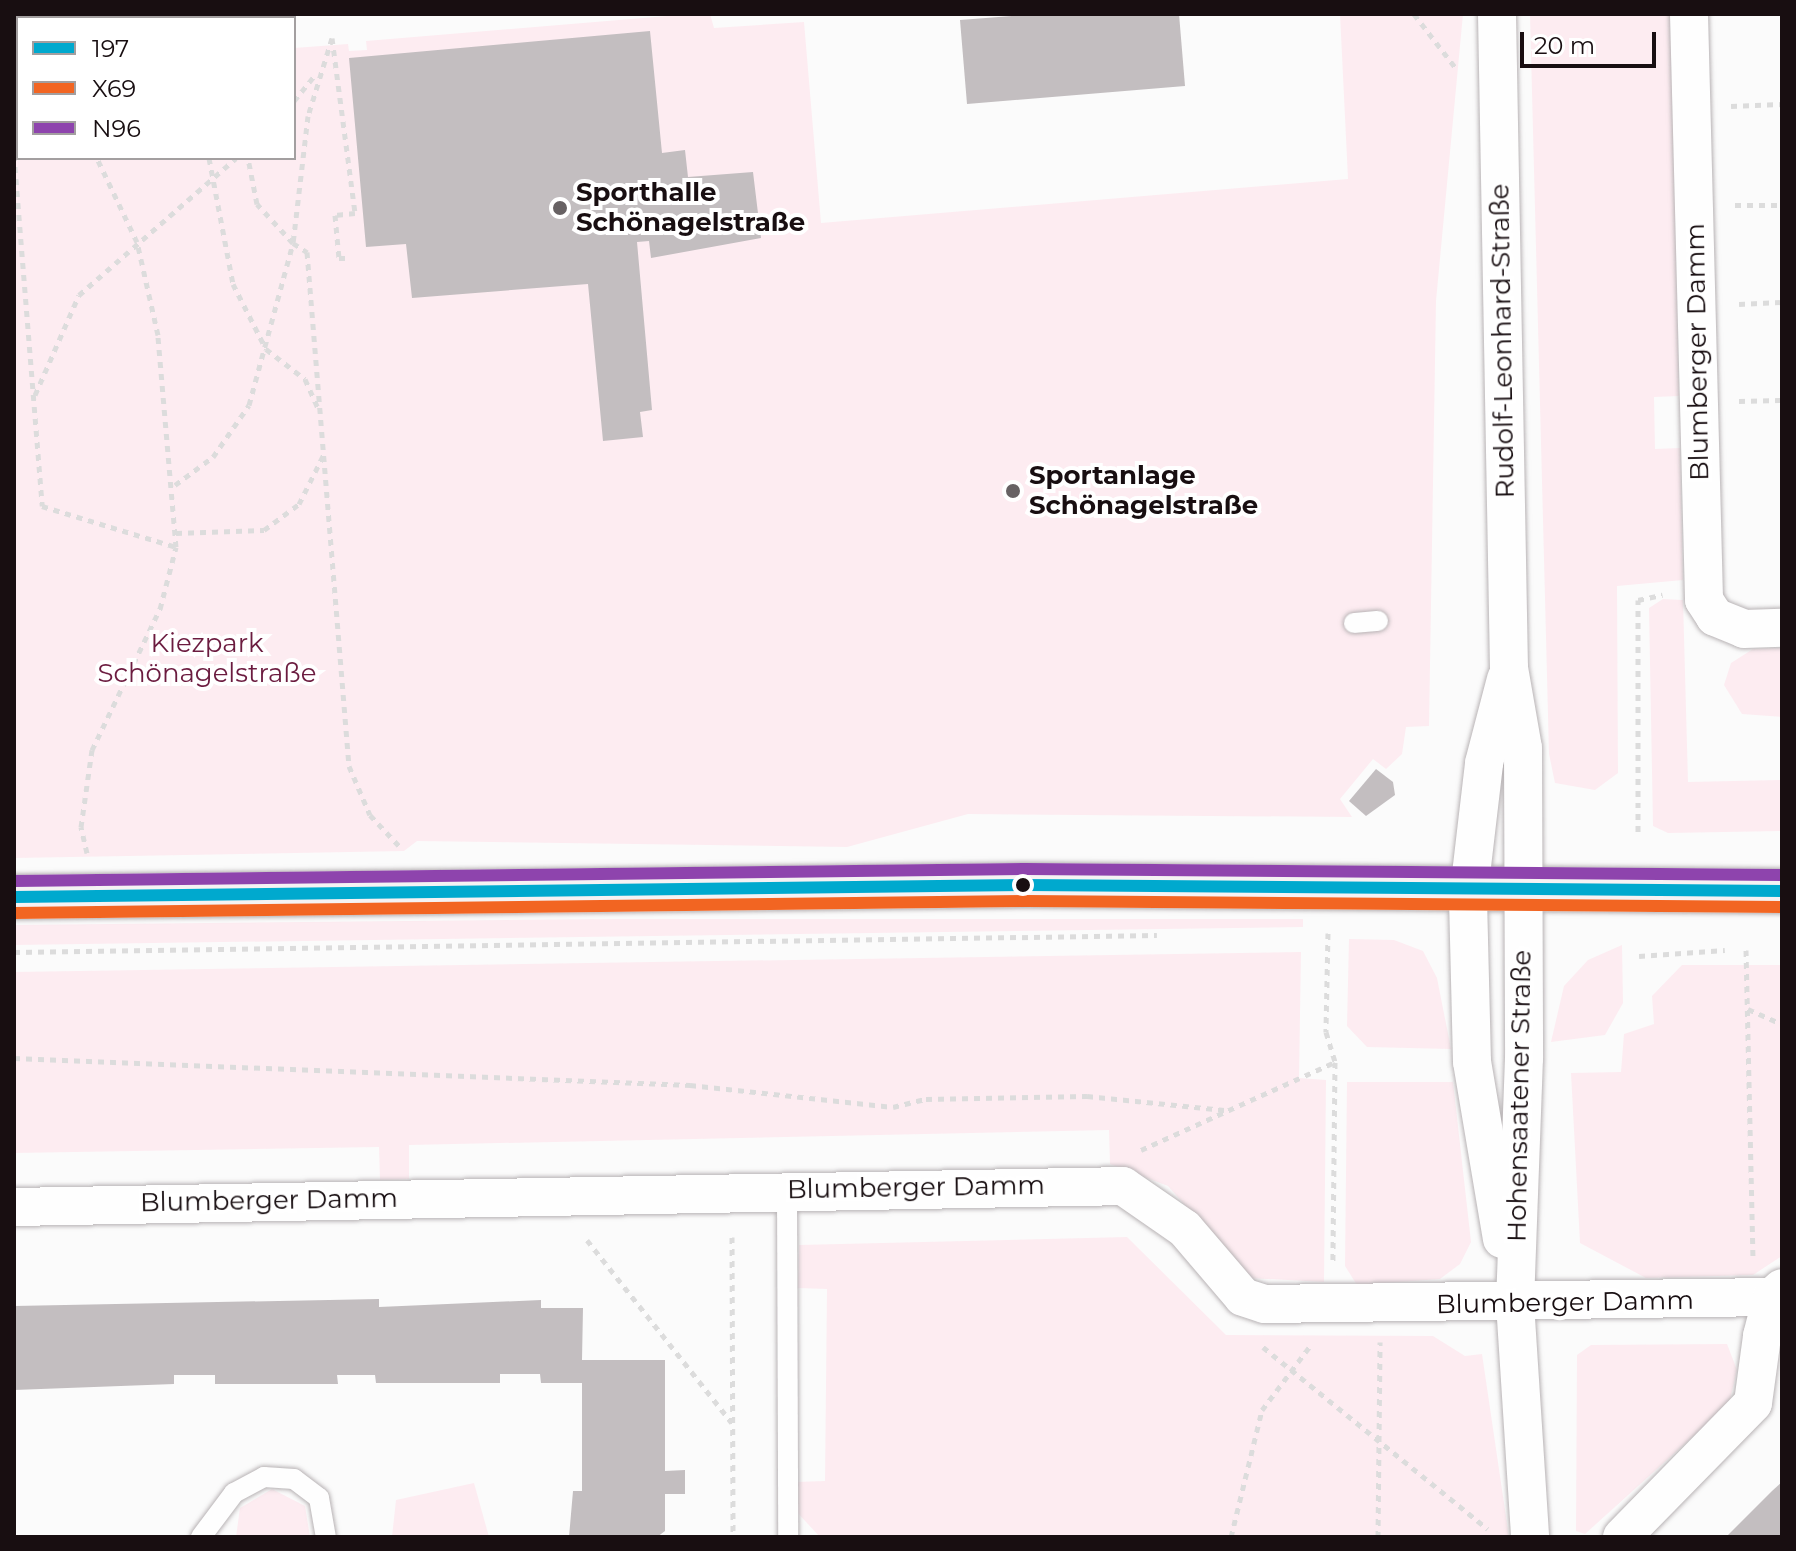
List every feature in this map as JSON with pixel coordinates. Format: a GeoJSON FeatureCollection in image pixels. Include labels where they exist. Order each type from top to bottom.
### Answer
{"type":"FeatureCollection","features":[{"type":"Feature","properties":{"kind":"main road"},"geometry":{"type":"LineString","coordinates":[[14,897],[1023,885],[1782,891]]}},
{"type":"Feature","properties":{"kind":"street"},"geometry":{"type":"LineString","coordinates":[[233,16],[256,14]]}},
{"type":"Feature","properties":{"kind":"street","name":"Rudolf-Leonhard-Straße"},"geometry":{"type":"LineString","coordinates":[[1497,14],[1509,668],[1523,748],[1523,888]]}},
{"type":"Feature","properties":{"kind":"street","name":"Blumberger Damm"},"geometry":{"type":"LineString","coordinates":[[1689,14],[1704,585],[1715,617],[1744,629],[1782,628]]}},
{"type":"Feature","properties":{"kind":"street","name":"Rudolf-Leonhard-Straße"},"geometry":{"type":"LineString","coordinates":[[1469,887],[1484,763],[1509,668]]}},
{"type":"Feature","properties":{"kind":"street","name":"Hohensaatener Straße"},"geometry":{"type":"LineString","coordinates":[[1469,887],[1472,1062],[1515,1303]]}},
{"type":"Feature","properties":{"kind":"street","name":"Hohensaatener Straße"},"geometry":{"type":"LineString","coordinates":[[1523,888],[1515,1303],[1530,1537]]}},
{"type":"Feature","properties":{"kind":"street","name":"Blumberger Damm"},"geometry":{"type":"LineString","coordinates":[[14,1207],[1123,1186],[1185,1229],[1233,1289],[1254,1301],[1515,1303],[1769,1284]]}},
{"type":"Feature","properties":{"kind":"street"},"geometry":{"type":"LineString","coordinates":[[1622,1537],[1753,1403],[1769,1284]]}},
{"type":"Feature","properties":{"kind":"lane"},"geometry":{"type":"LineString","coordinates":[[1354,623],[1378,621]]}},
{"type":"Feature","properties":{"kind":"lane"},"geometry":{"type":"LineString","coordinates":[[787,1190],[788,1537]]}},
{"type":"Feature","properties":{"kind":"lane"},"geometry":{"type":"LineString","coordinates":[[201,1537],[234,1493],[264,1477],[294,1479],[319,1498],[326,1537]]}},
{"type":"Feature","properties":{"kind":"path"},"geometry":{"type":"LineString","coordinates":[[1414,14],[1458,72]]}},
{"type":"Feature","properties":{"kind":"path"},"geometry":{"type":"LineString","coordinates":[[175,485],[196,473],[235,426],[261,378],[293,243],[320,70],[332,38],[339,52],[355,213],[335,215],[339,258],[348,258]]}},
{"type":"Feature","properties":{"kind":"path"},"geometry":{"type":"LineString","coordinates":[[296,99],[320,70]]}},
{"type":"Feature","properties":{"kind":"path"},"geometry":{"type":"LineString","coordinates":[[1721,106],[1782,104]]}},
{"type":"Feature","properties":{"kind":"path"},"geometry":{"type":"LineString","coordinates":[[14,155],[42,506],[176,547]]}},
{"type":"Feature","properties":{"kind":"path"},"geometry":{"type":"LineString","coordinates":[[88,863],[81,827],[92,750],[160,609],[176,547],[168,395],[137,242],[98,160]]}},
{"type":"Feature","properties":{"kind":"path"},"geometry":{"type":"LineString","coordinates":[[209,160],[220,247],[266,349],[305,379],[322,417]]}},
{"type":"Feature","properties":{"kind":"path"},"geometry":{"type":"LineString","coordinates":[[34,397],[72,305],[137,242],[234,160]]}},
{"type":"Feature","properties":{"kind":"path"},"geometry":{"type":"LineString","coordinates":[[248,160],[257,204],[293,243],[307,252],[349,766],[370,815],[403,858]]}},
{"type":"Feature","properties":{"kind":"path"},"geometry":{"type":"LineString","coordinates":[[1724,206],[1782,205]]}},
{"type":"Feature","properties":{"kind":"path"},"geometry":{"type":"LineString","coordinates":[[1726,304],[1782,302]]}},
{"type":"Feature","properties":{"kind":"path"},"geometry":{"type":"LineString","coordinates":[[1729,401],[1782,400]]}},
{"type":"Feature","properties":{"kind":"path"},"geometry":{"type":"LineString","coordinates":[[176,533],[264,530],[299,504],[325,450]]}},
{"type":"Feature","properties":{"kind":"path"},"geometry":{"type":"LineString","coordinates":[[1638,832],[1638,600],[1704,585]]}},
{"type":"Feature","properties":{"kind":"path"},"geometry":{"type":"LineString","coordinates":[[1313,932],[1328,932],[1326,1032],[1335,1062],[1333,1269]]}},
{"type":"Feature","properties":{"kind":"path"},"geometry":{"type":"LineString","coordinates":[[14,952],[1162,935]]}},
{"type":"Feature","properties":{"kind":"path"},"geometry":{"type":"LineString","coordinates":[[1639,956],[1725,950]]}},
{"type":"Feature","properties":{"kind":"path"},"geometry":{"type":"LineString","coordinates":[[1746,950],[1769,1284]]}},
{"type":"Feature","properties":{"kind":"path"},"geometry":{"type":"LineString","coordinates":[[1748,1009],[1782,1024]]}},
{"type":"Feature","properties":{"kind":"path"},"geometry":{"type":"LineString","coordinates":[[14,1058],[690,1085],[893,1107],[926,1099],[1087,1096],[1224,1110]]}},
{"type":"Feature","properties":{"kind":"path"},"geometry":{"type":"LineString","coordinates":[[1123,1186],[1128,1157],[1224,1110],[1335,1062]]}},
{"type":"Feature","properties":{"kind":"path"},"geometry":{"type":"LineString","coordinates":[[732,1237],[733,1537]]}},
{"type":"Feature","properties":{"kind":"path"},"geometry":{"type":"LineString","coordinates":[[587,1240],[732,1423]]}},
{"type":"Feature","properties":{"kind":"path"},"geometry":{"type":"LineString","coordinates":[[1231,1537],[1262,1410],[1319,1333]]}},
{"type":"Feature","properties":{"kind":"path"},"geometry":{"type":"LineString","coordinates":[[1378,1537],[1380,1333]]}},
{"type":"Feature","properties":{"kind":"path"},"geometry":{"type":"LineString","coordinates":[[1258,1343],[1290,1372],[1379,1435],[1498,1537]]}},
{"type":"Feature","properties":{"kind":"green space","name":"Kiezpark Schönagelstraße"},"geometry":{"type":"Polygon","coordinates":[[[691,14],[710,14],[714,28],[804,22],[821,223],[1348,179],[1340,14],[1463,14],[1436,301],[1429,726],[1406,727],[1402,754],[1386,769],[1373,759],[1340,799],[1352,817],[968,814],[847,847],[417,841],[404,851],[14,858],[14,71],[16,160],[296,160],[296,48],[348,44],[349,51],[367,50],[366,41],[691,14]]]}},
{"type":"Feature","properties":{"kind":"green space"},"geometry":{"type":"Polygon","coordinates":[[[1530,14],[1671,14],[1679,396],[1654,397],[1655,449],[1680,448],[1683,580],[1617,586],[1618,773],[1595,790],[1555,783],[1549,754],[1530,14]]]}},
{"type":"Feature","properties":{"kind":"green space"},"geometry":{"type":"Polygon","coordinates":[[[1663,599],[1683,600],[1688,782],[1782,780],[1782,831],[1668,833],[1653,826],[1649,608],[1663,599]]]}},
{"type":"Feature","properties":{"kind":"green space"},"geometry":{"type":"Polygon","coordinates":[[[1782,648],[1782,717],[1742,714],[1724,685],[1731,663],[1753,649],[1782,648]]]}},
{"type":"Feature","properties":{"kind":"green space"},"geometry":{"type":"Polygon","coordinates":[[[618,919],[1303,919],[1303,927],[14,945],[14,925],[618,919]]]}},
{"type":"Feature","properties":{"kind":"green space"},"geometry":{"type":"Polygon","coordinates":[[[1349,939],[1394,940],[1423,951],[1437,978],[1451,1049],[1367,1047],[1347,1026],[1349,939]]]}},
{"type":"Feature","properties":{"kind":"green space"},"geometry":{"type":"Polygon","coordinates":[[[1622,945],[1623,1003],[1605,1035],[1551,1042],[1564,986],[1588,960],[1622,945]]]}},
{"type":"Feature","properties":{"kind":"green space"},"geometry":{"type":"Polygon","coordinates":[[[1301,952],[1299,1078],[1326,1080],[1324,1282],[1249,1278],[1168,1186],[1110,1164],[1109,1130],[409,1145],[409,1179],[380,1180],[379,1147],[14,1153],[14,972],[1301,952]]]}},
{"type":"Feature","properties":{"kind":"green space"},"geometry":{"type":"Polygon","coordinates":[[[1682,965],[1782,965],[1782,1256],[1753,1275],[1646,1278],[1580,1243],[1571,1073],[1621,1072],[1624,1034],[1654,1024],[1652,996],[1682,965]]]}},
{"type":"Feature","properties":{"kind":"green space"},"geometry":{"type":"Polygon","coordinates":[[[1347,1082],[1453,1082],[1471,1242],[1460,1264],[1440,1279],[1357,1285],[1345,1266],[1347,1082]]]}},
{"type":"Feature","properties":{"kind":"green space"},"geometry":{"type":"Polygon","coordinates":[[[1127,1237],[1226,1335],[1433,1336],[1465,1356],[1482,1354],[1509,1537],[820,1537],[794,1509],[796,1482],[825,1481],[827,1289],[798,1288],[799,1245],[1127,1237]]]}},
{"type":"Feature","properties":{"kind":"green space"},"geometry":{"type":"Polygon","coordinates":[[[1727,1344],[1737,1370],[1729,1404],[1585,1534],[1576,1531],[1577,1355],[1591,1345],[1727,1344]]]}},
{"type":"Feature","properties":{"kind":"green space"},"geometry":{"type":"Polygon","coordinates":[[[474,1483],[489,1537],[392,1537],[396,1500],[474,1483]]]}},
{"type":"Feature","properties":{"kind":"green space"},"geometry":{"type":"Polygon","coordinates":[[[272,1489],[305,1506],[310,1537],[236,1537],[240,1508],[272,1489]]]}},
{"type":"Feature","properties":{"kind":"building"},"geometry":{"type":"Polygon","coordinates":[[[1037,14],[1179,14],[1185,86],[967,104],[960,20],[1037,14]]]}},
{"type":"Feature","properties":{"kind":"building","name":"Sporthalle Schönagelstraße"},"geometry":{"type":"Polygon","coordinates":[[[650,31],[662,153],[685,150],[688,177],[753,172],[761,238],[651,258],[649,241],[637,242],[652,410],[640,412],[643,437],[603,441],[588,284],[412,298],[406,244],[366,247],[349,58],[650,31]]]}},
{"type":"Feature","properties":{"kind":"building"},"geometry":{"type":"Polygon","coordinates":[[[1376,769],[1393,782],[1395,795],[1366,816],[1349,801],[1376,769]]]}},
{"type":"Feature","properties":{"kind":"building"},"geometry":{"type":"Polygon","coordinates":[[[379,1299],[379,1307],[541,1300],[541,1308],[583,1308],[582,1360],[665,1360],[665,1471],[685,1470],[685,1494],[665,1494],[665,1531],[657,1537],[569,1537],[573,1491],[582,1491],[582,1383],[541,1383],[540,1374],[500,1374],[500,1383],[376,1383],[375,1375],[337,1375],[338,1384],[215,1384],[215,1375],[174,1375],[174,1384],[14,1390],[14,1306],[379,1299]]]}},
{"type":"Feature","properties":{"kind":"building"},"geometry":{"type":"Polygon","coordinates":[[[1782,1482],[1782,1537],[1726,1537],[1772,1491],[1782,1482]]]}},
{"type":"Feature","properties":{"kind":"transit line","name":"N96"},"geometry":{"type":"LineString","coordinates":[[14,881],[1023,869],[1782,875]]}},
{"type":"Feature","properties":{"kind":"transit line","name":"197"},"geometry":{"type":"LineString","coordinates":[[14,897],[1023,885],[1782,891]]}},
{"type":"Feature","properties":{"kind":"transit line","name":"X69"},"geometry":{"type":"LineString","coordinates":[[14,913],[1023,901],[1782,907]]}},
{"type":"Feature","properties":{"kind":"place","name":"Sporthalle Schönagelstraße"},"geometry":{"type":"Point","coordinates":[560,208]}},
{"type":"Feature","properties":{"kind":"place","name":"Sportanlage Schönagelstraße"},"geometry":{"type":"Point","coordinates":[1013,491]}}]}
